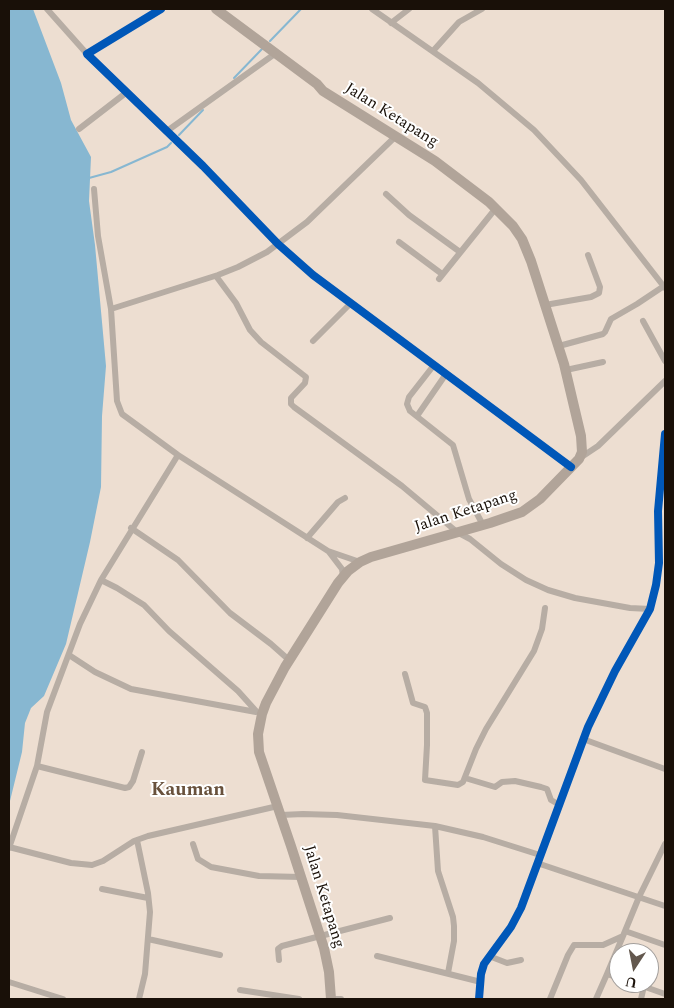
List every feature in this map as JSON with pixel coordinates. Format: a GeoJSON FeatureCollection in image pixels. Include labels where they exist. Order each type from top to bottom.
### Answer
{"type":"FeatureCollection","features":[{"type":"Feature","properties":{"kind":"main road","name":"Jalan Ketapang"},"geometry":{"type":"LineString","coordinates":[[216,9],[320,87],[435,161],[496,208],[513,226],[522,239],[546,305],[580,423],[582,449],[579,459],[532,506],[512,516],[383,553],[360,562],[343,576],[289,660],[259,713],[258,734],[260,752],[320,937],[329,972],[331,999]]}},
{"type":"Feature","properties":{"kind":"street"},"geometry":{"type":"LineString","coordinates":[[47,9],[87,54],[203,166],[278,244],[313,276],[571,467]]}},
{"type":"Feature","properties":{"kind":"street"},"geometry":{"type":"LineString","coordinates":[[87,54],[161,9]]}},
{"type":"Feature","properties":{"kind":"street"},"geometry":{"type":"LineString","coordinates":[[372,9],[501,101],[547,143],[581,180],[665,287],[611,318],[603,334],[559,346]]}},
{"type":"Feature","properties":{"kind":"street"},"geometry":{"type":"LineString","coordinates":[[391,23],[409,9]]}},
{"type":"Feature","properties":{"kind":"street"},"geometry":{"type":"LineString","coordinates":[[433,51],[459,22],[482,9]]}},
{"type":"Feature","properties":{"kind":"street"},"geometry":{"type":"LineString","coordinates":[[167,131],[276,53]]}},
{"type":"Feature","properties":{"kind":"street"},"geometry":{"type":"LineString","coordinates":[[79,129],[128,92]]}},
{"type":"Feature","properties":{"kind":"street"},"geometry":{"type":"LineString","coordinates":[[111,309],[216,276],[253,260],[307,222],[396,136]]}},
{"type":"Feature","properties":{"kind":"street"},"geometry":{"type":"LineString","coordinates":[[94,189],[98,236],[101,244],[111,309],[119,410],[125,417],[178,455],[307,538],[328,551],[360,562]]}},
{"type":"Feature","properties":{"kind":"street"},"geometry":{"type":"LineString","coordinates":[[386,194],[409,215],[460,252]]}},
{"type":"Feature","properties":{"kind":"street"},"geometry":{"type":"LineString","coordinates":[[399,242],[440,276],[496,208]]}},
{"type":"Feature","properties":{"kind":"street"},"geometry":{"type":"LineString","coordinates":[[546,305],[591,297],[599,293],[600,287],[588,255]]}},
{"type":"Feature","properties":{"kind":"street"},"geometry":{"type":"LineString","coordinates":[[216,276],[236,303],[244,321],[260,342],[306,377],[305,383],[291,398],[291,404],[294,407],[402,486],[457,532],[470,539],[526,580],[548,590],[582,599],[630,608],[650,609]]}},
{"type":"Feature","properties":{"kind":"street"},"geometry":{"type":"LineString","coordinates":[[313,341],[350,304]]}},
{"type":"Feature","properties":{"kind":"street"},"geometry":{"type":"LineString","coordinates":[[643,321],[665,361]]}},
{"type":"Feature","properties":{"kind":"street"},"geometry":{"type":"LineString","coordinates":[[566,370],[603,362]]}},
{"type":"Feature","properties":{"kind":"street"},"geometry":{"type":"LineString","coordinates":[[434,365],[407,400],[408,407],[453,445],[469,499],[482,525]]}},
{"type":"Feature","properties":{"kind":"street"},"geometry":{"type":"LineString","coordinates":[[417,416],[446,374]]}},
{"type":"Feature","properties":{"kind":"street"},"geometry":{"type":"LineString","coordinates":[[579,459],[598,446],[665,381]]}},
{"type":"Feature","properties":{"kind":"street"},"geometry":{"type":"LineString","coordinates":[[479,999],[482,969],[489,956],[511,927],[521,908],[583,739],[615,671],[650,609],[659,563],[658,511],[665,434]]}},
{"type":"Feature","properties":{"kind":"street"},"geometry":{"type":"LineString","coordinates":[[178,455],[100,580],[80,624],[47,712],[37,766],[9,848],[71,863],[92,865],[103,861],[137,840],[173,830],[279,811],[337,815],[435,826],[483,837],[540,855]]}},
{"type":"Feature","properties":{"kind":"street"},"geometry":{"type":"LineString","coordinates":[[307,538],[338,502],[345,498]]}},
{"type":"Feature","properties":{"kind":"street"},"geometry":{"type":"LineString","coordinates":[[131,528],[178,560],[230,613],[289,660]]}},
{"type":"Feature","properties":{"kind":"street"},"geometry":{"type":"LineString","coordinates":[[328,551],[342,569],[343,576]]}},
{"type":"Feature","properties":{"kind":"street"},"geometry":{"type":"LineString","coordinates":[[100,580],[126,592],[144,604],[174,636],[238,691],[259,713]]}},
{"type":"Feature","properties":{"kind":"street"},"geometry":{"type":"LineString","coordinates":[[405,674],[413,702],[416,705],[425,707],[427,713],[425,780],[455,786],[461,784],[486,728],[534,652],[542,628],[545,608]]}},
{"type":"Feature","properties":{"kind":"street"},"geometry":{"type":"LineString","coordinates":[[69,655],[95,672],[131,689],[259,713]]}},
{"type":"Feature","properties":{"kind":"street"},"geometry":{"type":"LineString","coordinates":[[583,739],[665,769]]}},
{"type":"Feature","properties":{"kind":"street"},"geometry":{"type":"LineString","coordinates":[[37,766],[125,788],[129,787],[133,781],[142,752]]}},
{"type":"Feature","properties":{"kind":"street"},"geometry":{"type":"LineString","coordinates":[[465,778],[495,787],[502,782],[515,781],[541,787],[547,789],[551,800],[558,804]]}},
{"type":"Feature","properties":{"kind":"street"},"geometry":{"type":"LineString","coordinates":[[435,826],[438,871],[453,917],[454,926],[454,941],[448,973]]}},
{"type":"Feature","properties":{"kind":"street"},"geometry":{"type":"LineString","coordinates":[[137,840],[150,912],[145,974],[139,999]]}},
{"type":"Feature","properties":{"kind":"street"},"geometry":{"type":"LineString","coordinates":[[192,844],[198,859],[211,867],[259,876],[301,877]]}},
{"type":"Feature","properties":{"kind":"street"},"geometry":{"type":"LineString","coordinates":[[596,999],[638,897],[663,856],[665,844]]}},
{"type":"Feature","properties":{"kind":"street"},"geometry":{"type":"LineString","coordinates":[[537,863],[665,906]]}},
{"type":"Feature","properties":{"kind":"street"},"geometry":{"type":"LineString","coordinates":[[102,889],[148,898]]}},
{"type":"Feature","properties":{"kind":"street"},"geometry":{"type":"LineString","coordinates":[[279,960],[278,949],[280,947],[390,918]]}},
{"type":"Feature","properties":{"kind":"street"},"geometry":{"type":"LineString","coordinates":[[550,999],[568,955],[574,946],[603,945],[624,933],[665,946]]}},
{"type":"Feature","properties":{"kind":"street"},"geometry":{"type":"LineString","coordinates":[[148,939],[220,955]]}},
{"type":"Feature","properties":{"kind":"street"},"geometry":{"type":"LineString","coordinates":[[377,956],[481,982]]}},
{"type":"Feature","properties":{"kind":"street"},"geometry":{"type":"LineString","coordinates":[[489,956],[507,963],[521,960]]}},
{"type":"Feature","properties":{"kind":"street"},"geometry":{"type":"LineString","coordinates":[[9,982],[63,999]]}},
{"type":"Feature","properties":{"kind":"street"},"geometry":{"type":"LineString","coordinates":[[240,990],[299,999]]}},
{"type":"Feature","properties":{"kind":"street"},"geometry":{"type":"LineString","coordinates":[[331,999],[341,999]]}},
{"type":"Feature","properties":{"kind":"water"},"geometry":{"type":"Polygon","coordinates":[[[9,9],[33,9],[61,83],[71,120],[91,157],[89,201],[106,366],[102,416],[101,487],[90,542],[66,644],[44,696],[31,708],[25,723],[22,752],[9,805],[9,9]]]}},
{"type":"Feature","properties":{"kind":"waterway"},"geometry":{"type":"LineString","coordinates":[[270,41],[301,9]]}},
{"type":"Feature","properties":{"kind":"waterway"},"geometry":{"type":"LineString","coordinates":[[234,78],[262,49]]}},
{"type":"Feature","properties":{"kind":"waterway"},"geometry":{"type":"LineString","coordinates":[[179,135],[203,110]]}},
{"type":"Feature","properties":{"kind":"waterway"},"geometry":{"type":"LineString","coordinates":[[89,178],[111,172],[167,147],[171,143]]}},
{"type":"Feature","properties":{"kind":"cycle path"},"geometry":{"type":"LineString","coordinates":[[161,9],[87,54],[203,166],[278,244],[313,275],[571,467]]}},
{"type":"Feature","properties":{"kind":"cycle path"},"geometry":{"type":"LineString","coordinates":[[479,999],[481,974],[484,964],[511,927],[521,908],[588,727],[615,671],[650,609],[659,563],[658,511],[665,434]]}},
{"type":"Feature","properties":{"kind":"district","name":"Kauman"},"geometry":{"type":"Point","coordinates":[188,791]}}]}
